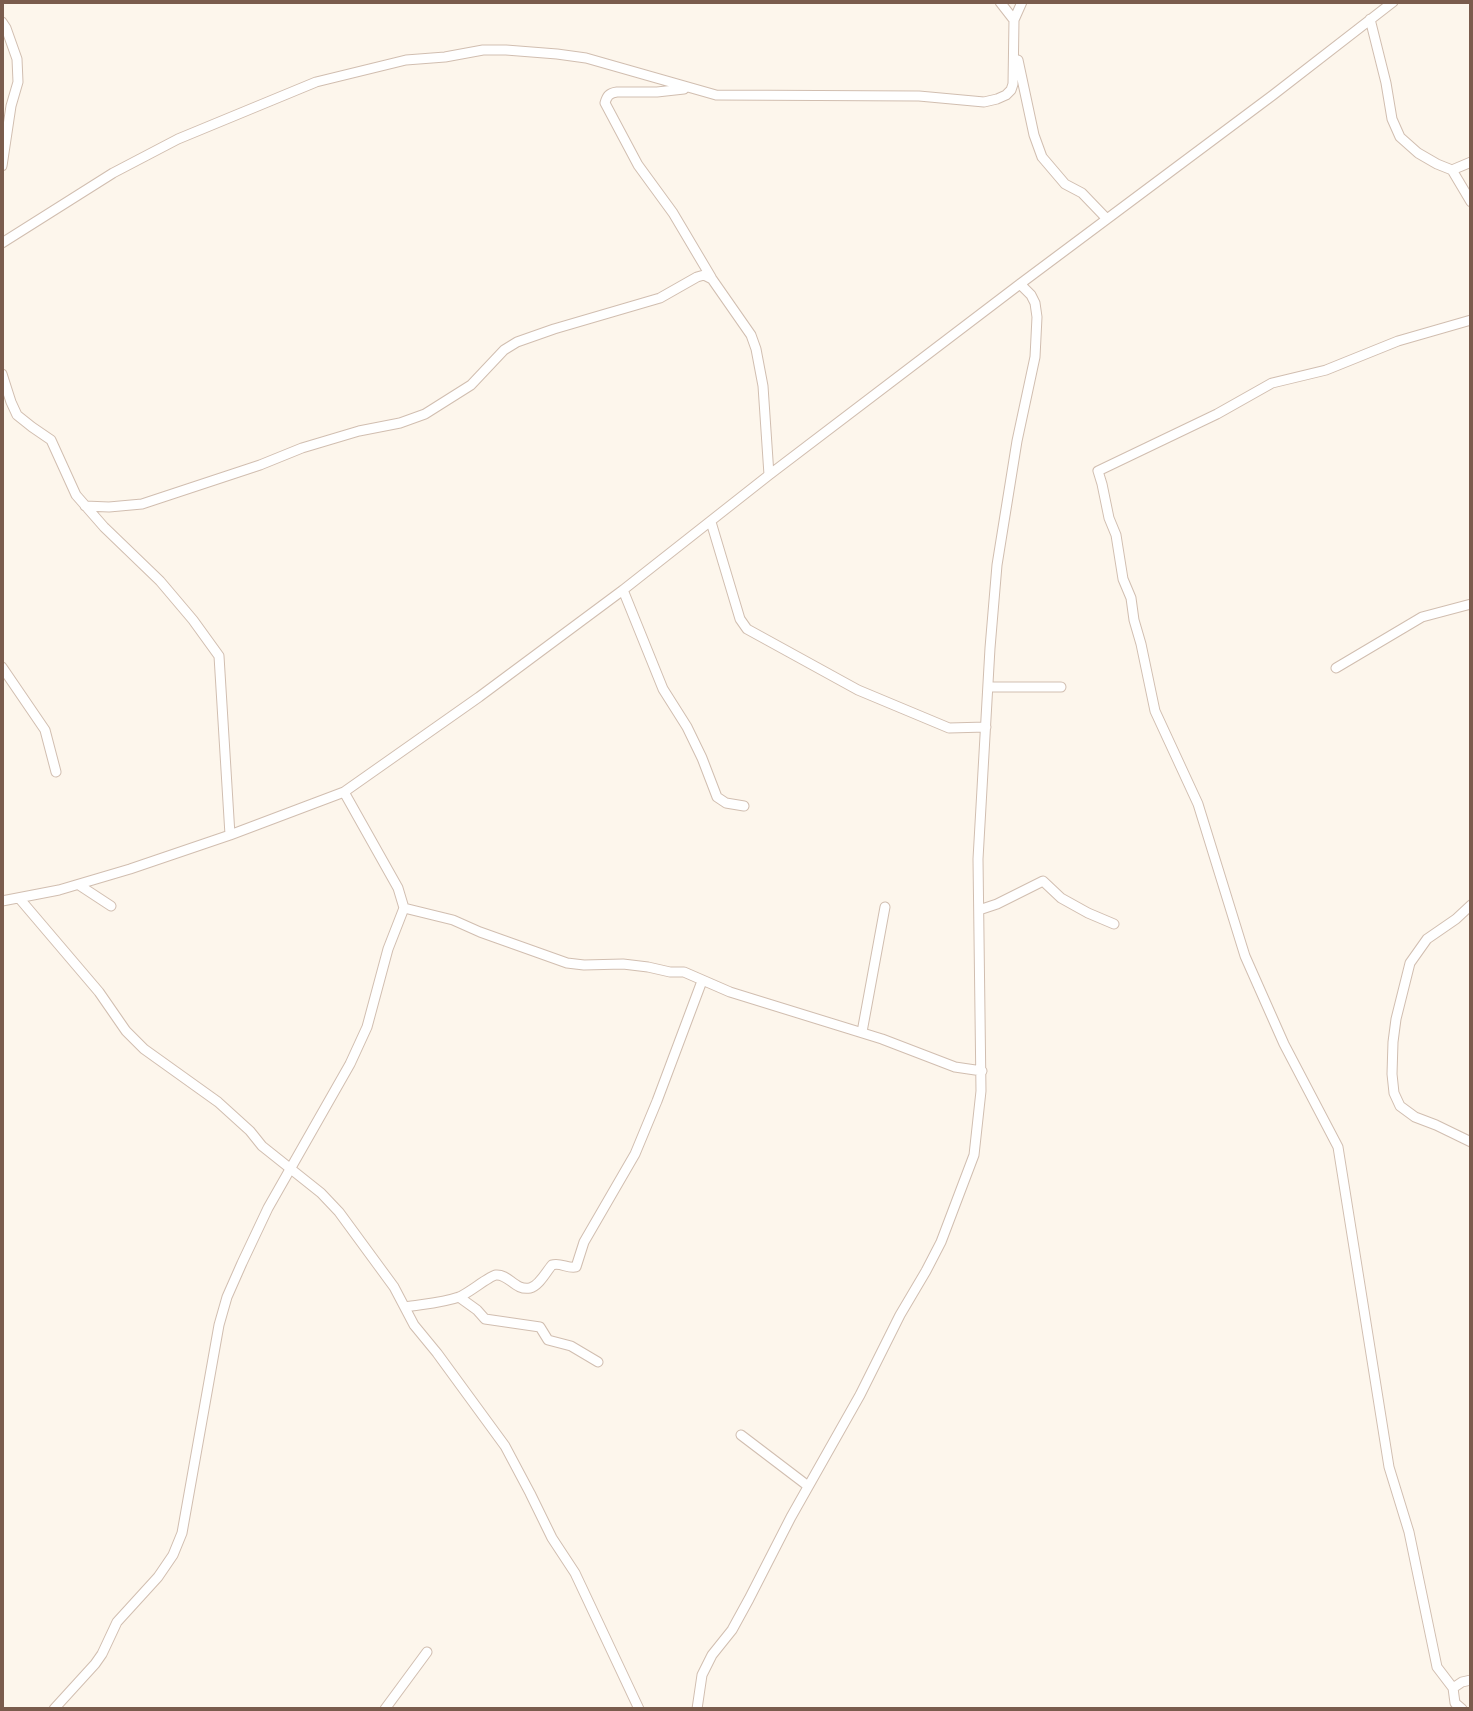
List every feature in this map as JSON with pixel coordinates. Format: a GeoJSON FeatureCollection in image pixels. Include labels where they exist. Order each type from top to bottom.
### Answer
{"type":"FeatureCollection","features":[{"type":"Feature","properties":{"kind":"street"},"geometry":{"type":"LineString","coordinates":[[1000,2],[1014,20]]}},
{"type":"Feature","properties":{"kind":"street"},"geometry":{"type":"LineString","coordinates":[[2,243],[113,173],[178,139],[316,82],[406,60],[483,50],[506,50],[586,58],[716,95],[919,96],[984,102],[997,99],[1011,89],[1014,70],[1014,20],[1022,2]]}},
{"type":"Feature","properties":{"kind":"street"},"geometry":{"type":"LineString","coordinates":[[2,901],[60,890],[130,869],[344,792],[623,590],[769,475],[1393,2]]}},
{"type":"Feature","properties":{"kind":"street"},"geometry":{"type":"LineString","coordinates":[[1370,19],[1392,119],[1400,137],[1418,153],[1452,170],[1471,202]]}},
{"type":"Feature","properties":{"kind":"street"},"geometry":{"type":"LineString","coordinates":[[2,22],[17,59],[18,82],[11,106],[2,166]]}},
{"type":"Feature","properties":{"kind":"street"},"geometry":{"type":"LineString","coordinates":[[1014,42],[1034,135],[1042,157],[1065,184],[1082,193],[1107,219]]}},
{"type":"Feature","properties":{"kind":"street"},"geometry":{"type":"LineString","coordinates":[[691,88],[611,93],[605,103],[638,165],[673,213],[712,279],[751,335],[763,386],[769,475]]}},
{"type":"Feature","properties":{"kind":"street"},"geometry":{"type":"LineString","coordinates":[[1011,89],[1024,90]]}},
{"type":"Feature","properties":{"kind":"street"},"geometry":{"type":"LineString","coordinates":[[1452,170],[1471,162]]}},
{"type":"Feature","properties":{"kind":"street"},"geometry":{"type":"LineString","coordinates":[[85,506],[142,504],[260,465],[302,448],[425,414],[471,385],[504,350],[517,342],[660,298],[697,276],[704,275],[712,279]]}},
{"type":"Feature","properties":{"kind":"street"},"geometry":{"type":"LineString","coordinates":[[697,1709],[702,1675],[712,1655],[732,1630],[926,1271],[941,1242],[974,1155],[982,1071],[978,859],[990,648],[997,565],[1017,441],[1035,357],[1035,303],[1020,284]]}},
{"type":"Feature","properties":{"kind":"street"},"geometry":{"type":"LineString","coordinates":[[1462,1709],[1455,1703],[1453,1688],[1437,1667],[1409,1532],[1389,1467],[1338,1147],[1284,1044],[1244,956],[1198,804],[1154,711],[1131,598],[1123,579],[1116,535],[1109,518],[1098,471],[1217,414],[1272,383],[1326,370],[1398,341],[1471,320]]}},
{"type":"Feature","properties":{"kind":"street"},"geometry":{"type":"LineString","coordinates":[[2,374],[18,415],[51,440],[76,495],[104,527],[160,581],[219,656],[230,835]]}},
{"type":"Feature","properties":{"kind":"street"},"geometry":{"type":"LineString","coordinates":[[711,522],[740,619],[747,629],[858,690],[949,728],[986,727]]}},
{"type":"Feature","properties":{"kind":"street"},"geometry":{"type":"LineString","coordinates":[[623,590],[663,689],[687,727],[717,797],[726,803],[744,806]]}},
{"type":"Feature","properties":{"kind":"street"},"geometry":{"type":"LineString","coordinates":[[1336,668],[1422,617],[1471,604]]}},
{"type":"Feature","properties":{"kind":"street"},"geometry":{"type":"LineString","coordinates":[[2,667],[45,730],[56,772]]}},
{"type":"Feature","properties":{"kind":"street"},"geometry":{"type":"LineString","coordinates":[[989,687],[1061,687]]}},
{"type":"Feature","properties":{"kind":"street"},"geometry":{"type":"LineString","coordinates":[[54,1709],[95,1664],[117,1622],[158,1577],[173,1555],[182,1533],[219,1325],[227,1297],[268,1209],[351,1064],[368,1027],[388,949],[404,908],[398,888],[344,792]]}},
{"type":"Feature","properties":{"kind":"street"},"geometry":{"type":"LineString","coordinates":[[979,910],[1043,881],[1061,898],[1114,924]]}},
{"type":"Feature","properties":{"kind":"street"},"geometry":{"type":"LineString","coordinates":[[79,885],[111,906]]}},
{"type":"Feature","properties":{"kind":"street"},"geometry":{"type":"LineString","coordinates":[[19,898],[99,992],[126,1031],[144,1049],[218,1102],[250,1131],[262,1146],[321,1193],[339,1212],[394,1287],[414,1325],[505,1446],[552,1538],[575,1573],[639,1709]]}},
{"type":"Feature","properties":{"kind":"street"},"geometry":{"type":"LineString","coordinates":[[1471,905],[1427,939],[1410,963],[1392,1042],[1394,1093],[1400,1106],[1415,1117],[1471,1142]]}},
{"type":"Feature","properties":{"kind":"street"},"geometry":{"type":"LineString","coordinates":[[862,1032],[885,907]]}},
{"type":"Feature","properties":{"kind":"street"},"geometry":{"type":"LineString","coordinates":[[404,908],[453,920],[567,962],[584,965],[623,964],[684,972],[754,1000],[862,1032],[955,1067],[982,1071]]}},
{"type":"Feature","properties":{"kind":"street"},"geometry":{"type":"LineString","coordinates":[[405,1307],[458,1297],[491,1276],[502,1275],[519,1288],[527,1289],[534,1287],[552,1265],[576,1267],[583,1242],[635,1154],[702,981]]}},
{"type":"Feature","properties":{"kind":"street"},"geometry":{"type":"LineString","coordinates":[[458,1297],[485,1319],[540,1327],[548,1340],[575,1349],[598,1362]]}},
{"type":"Feature","properties":{"kind":"street"},"geometry":{"type":"LineString","coordinates":[[741,1435],[808,1486]]}},
{"type":"Feature","properties":{"kind":"street"},"geometry":{"type":"LineString","coordinates":[[385,1709],[427,1652]]}},
{"type":"Feature","properties":{"kind":"street"},"geometry":{"type":"LineString","coordinates":[[1453,1688],[1471,1680]]}}]}
